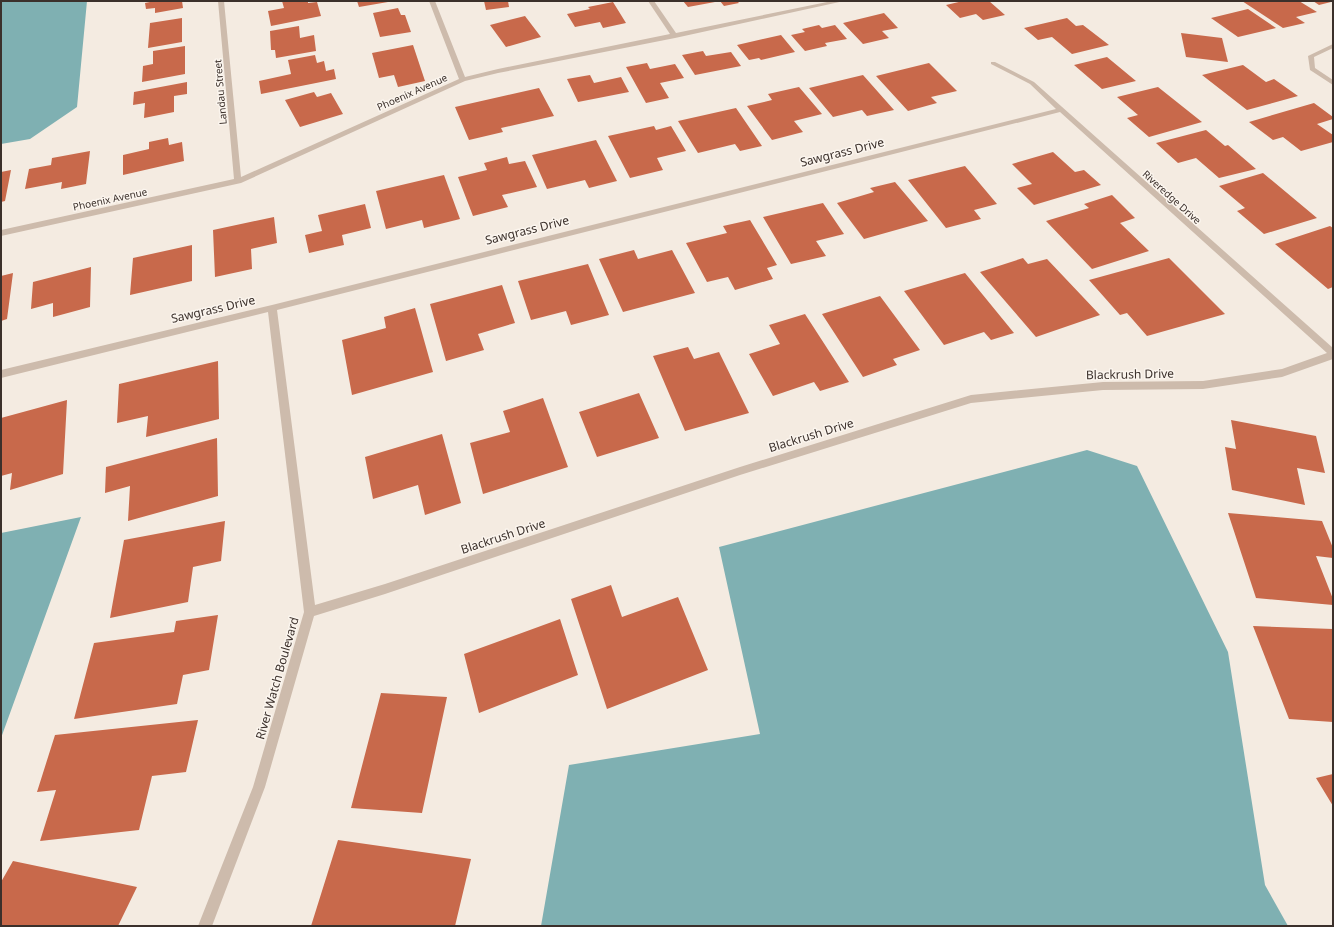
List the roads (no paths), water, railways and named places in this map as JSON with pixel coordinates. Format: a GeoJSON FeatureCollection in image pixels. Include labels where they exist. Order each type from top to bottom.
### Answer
{"type":"FeatureCollection","features":[{"type":"Feature","properties":{"kind":"street","name":"Landau Street"},"geometry":{"type":"LineString","coordinates":[[221,1],[238,181]]}},
{"type":"Feature","properties":{"kind":"street"},"geometry":{"type":"LineString","coordinates":[[432,1],[463,80]]}},
{"type":"Feature","properties":{"kind":"street"},"geometry":{"type":"LineString","coordinates":[[651,1],[674,36]]}},
{"type":"Feature","properties":{"kind":"street","name":"Phoenix Avenue"},"geometry":{"type":"LineString","coordinates":[[1,233],[238,181],[463,80],[498,71],[841,1]]}},
{"type":"Feature","properties":{"kind":"street"},"geometry":{"type":"LineString","coordinates":[[1333,46],[1312,56],[1312,68],[1333,83]]}},
{"type":"Feature","properties":{"kind":"street","name":"Riveredge Drive"},"geometry":{"type":"LineString","coordinates":[[993,63],[1032,83],[1060,110],[1333,354]]}},
{"type":"Feature","properties":{"kind":"street","name":"Sawgrass Drive"},"geometry":{"type":"LineString","coordinates":[[1,374],[272,308],[310,297],[1060,110]]}},
{"type":"Feature","properties":{"kind":"street","name":"River Watch Boulevard"},"geometry":{"type":"LineString","coordinates":[[205,926],[259,787],[310,612],[272,308]]}},
{"type":"Feature","properties":{"kind":"street","name":"Blackrush Drive"},"geometry":{"type":"LineString","coordinates":[[310,612],[385,589],[740,471],[971,399],[1103,386],[1203,385],[1282,373],[1333,354]]}},
{"type":"Feature","properties":{"kind":"water"},"geometry":{"type":"Polygon","coordinates":[[[1,1],[87,1],[77,107],[30,139],[1,144],[1,1]]]}},
{"type":"Feature","properties":{"kind":"water"},"geometry":{"type":"Polygon","coordinates":[[[1087,450],[1137,466],[1228,652],[1265,885],[1288,926],[541,926],[569,765],[760,734],[719,547],[1087,450]]]}},
{"type":"Feature","properties":{"kind":"water"},"geometry":{"type":"Polygon","coordinates":[[[81,517],[1,738],[1,533],[81,517]]]}}]}
